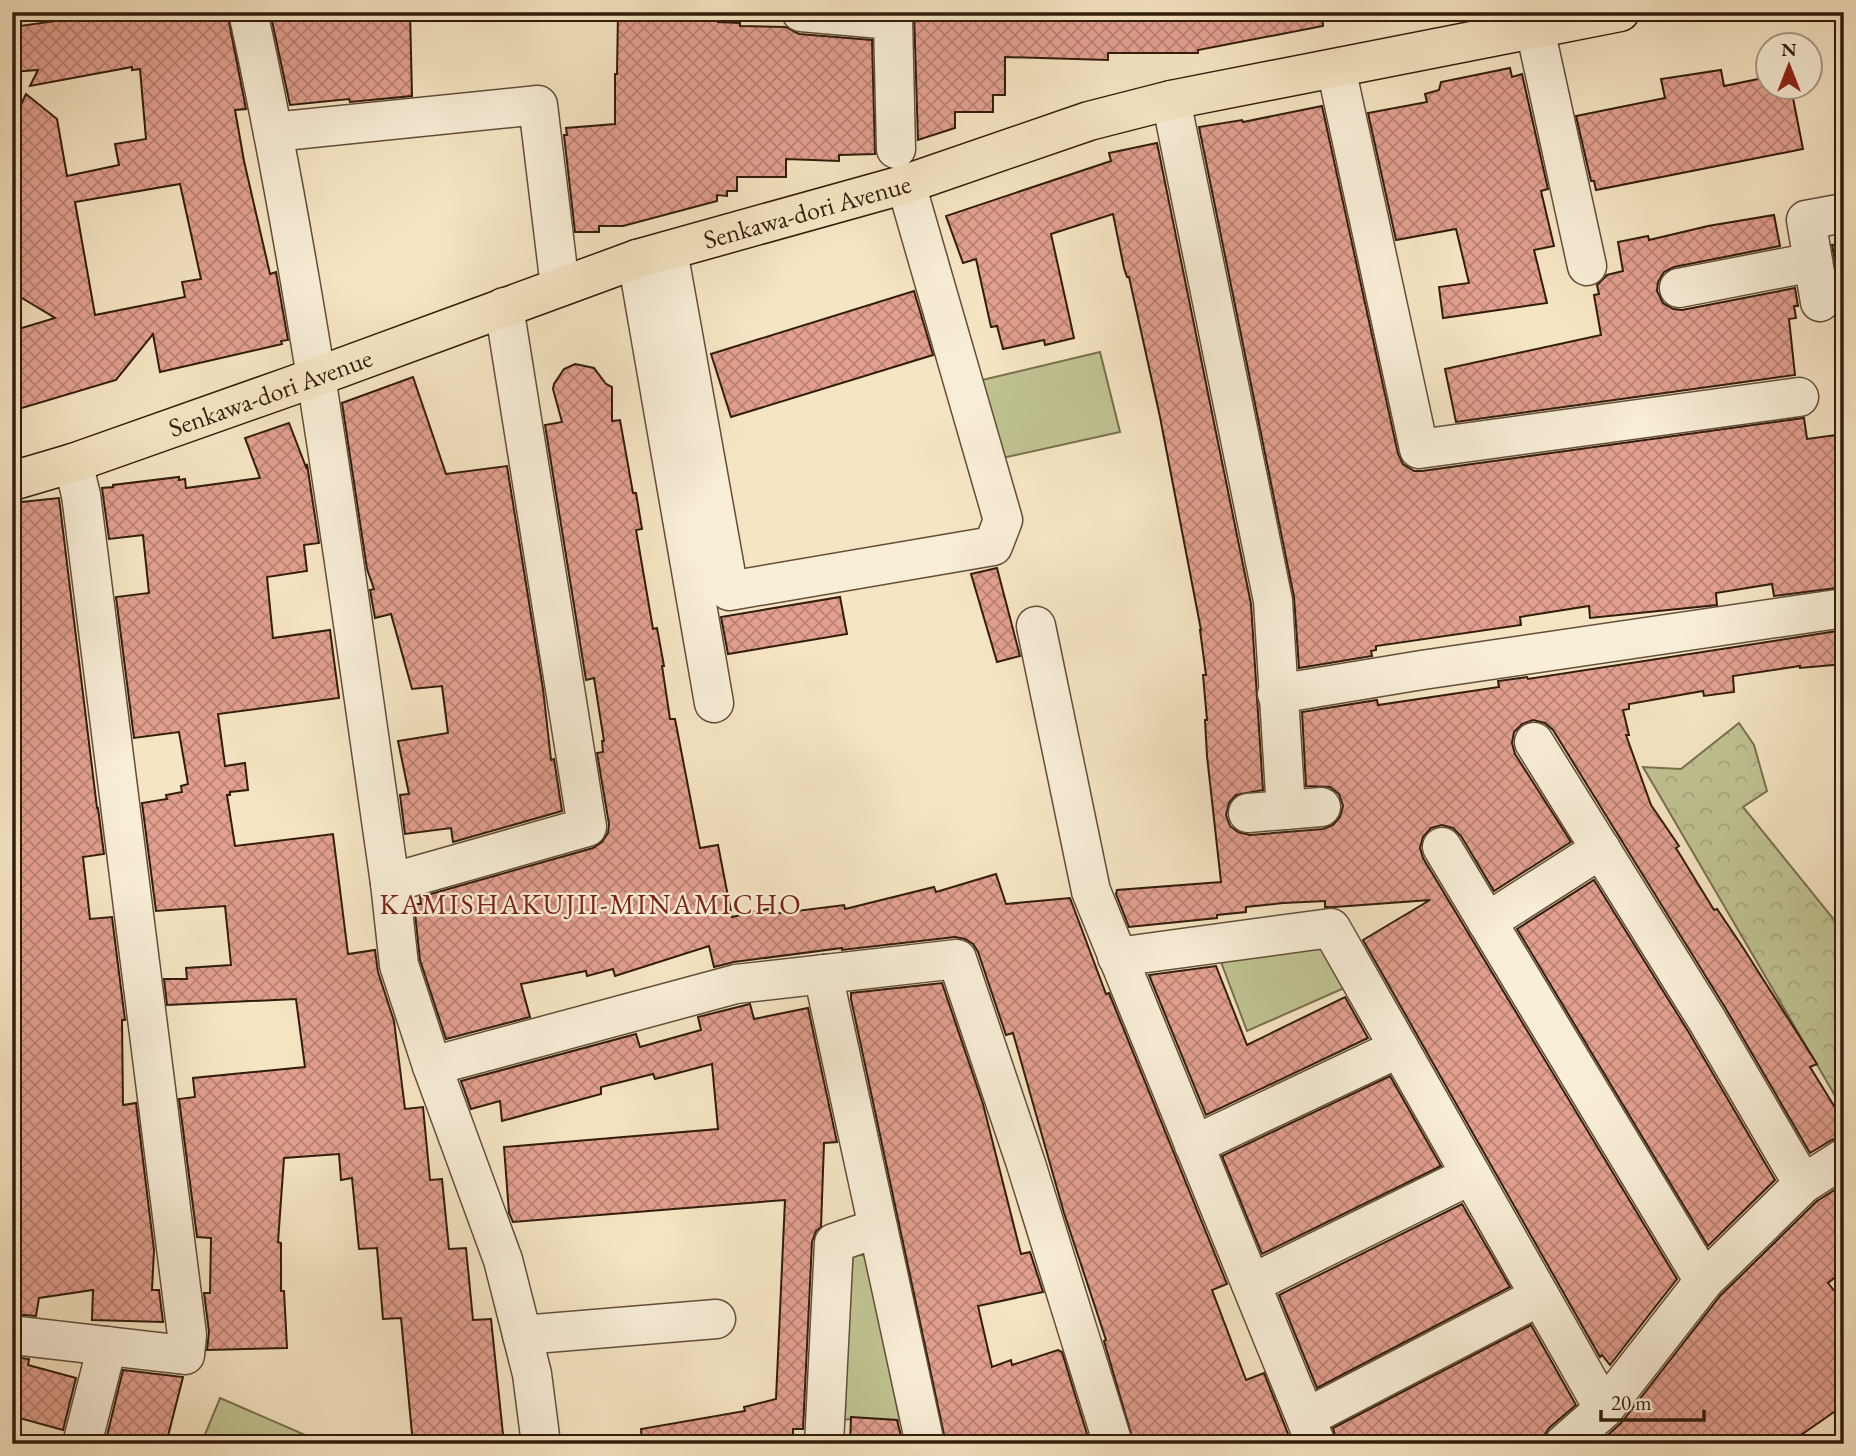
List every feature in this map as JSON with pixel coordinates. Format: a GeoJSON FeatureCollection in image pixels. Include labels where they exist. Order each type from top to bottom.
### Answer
{"type":"FeatureCollection","features":[{"type":"Feature","properties":{"kind":"main road","name":"Senkawa-dori Avenue"},"geometry":{"type":"LineString","coordinates":[[12,481],[73,463],[317,377],[504,307],[901,167],[1171,100],[1620,12]]}},
{"type":"Feature","properties":{"kind":"street"},"geometry":{"type":"LineString","coordinates":[[248,12],[273,132],[317,377],[390,883],[399,965],[432,1066],[503,1260],[532,1374],[541,1444]]}},
{"type":"Feature","properties":{"kind":"street"},"geometry":{"type":"LineString","coordinates":[[653,255],[729,591],[993,546],[1003,520],[901,167],[893,20],[801,12]]}},
{"type":"Feature","properties":{"kind":"street"},"geometry":{"type":"LineString","coordinates":[[1535,29],[1587,266]]}},
{"type":"Feature","properties":{"kind":"street"},"geometry":{"type":"LineString","coordinates":[[1336,68],[1419,449],[1799,397]]}},
{"type":"Feature","properties":{"kind":"street"},"geometry":{"type":"LineString","coordinates":[[1171,100],[1272,601],[1277,695],[1303,808],[1248,813]]}},
{"type":"Feature","properties":{"kind":"street"},"geometry":{"type":"LineString","coordinates":[[273,132],[538,105],[560,287]]}},
{"type":"Feature","properties":{"kind":"street"},"geometry":{"type":"LineString","coordinates":[[1820,302],[1806,220],[1844,213]]}},
{"type":"Feature","properties":{"kind":"street"},"geometry":{"type":"LineString","coordinates":[[653,255],[713,703]]}},
{"type":"Feature","properties":{"kind":"street"},"geometry":{"type":"LineString","coordinates":[[1679,288],[1813,262]]}},
{"type":"Feature","properties":{"kind":"street"},"geometry":{"type":"LineString","coordinates":[[390,883],[587,827],[504,307]]}},
{"type":"Feature","properties":{"kind":"street"},"geometry":{"type":"LineString","coordinates":[[12,1335],[185,1355],[187,1335],[81,495],[73,463]]}},
{"type":"Feature","properties":{"kind":"street"},"geometry":{"type":"LineString","coordinates":[[1277,695],[1422,670],[1844,608]]}},
{"type":"Feature","properties":{"kind":"street"},"geometry":{"type":"LineString","coordinates":[[1036,626],[1091,891],[1311,1431],[1540,1296]]}},
{"type":"Feature","properties":{"kind":"street"},"geometry":{"type":"LineString","coordinates":[[1534,742],[1707,1020],[1803,1184]]}},
{"type":"Feature","properties":{"kind":"street"},"geometry":{"type":"LineString","coordinates":[[1441,847],[1703,1281]]}},
{"type":"Feature","properties":{"kind":"street"},"geometry":{"type":"LineString","coordinates":[[1487,922],[1601,849]]}},
{"type":"Feature","properties":{"kind":"street"},"geometry":{"type":"LineString","coordinates":[[1117,957],[1331,928],[1604,1409]]}},
{"type":"Feature","properties":{"kind":"street"},"geometry":{"type":"LineString","coordinates":[[432,1066],[736,984],[957,959],[1026,1164],[1113,1444]]}},
{"type":"Feature","properties":{"kind":"street"},"geometry":{"type":"LineString","coordinates":[[823,974],[925,1444]]}},
{"type":"Feature","properties":{"kind":"street"},"geometry":{"type":"LineString","coordinates":[[1194,1145],[1399,1048]]}},
{"type":"Feature","properties":{"kind":"street"},"geometry":{"type":"LineString","coordinates":[[1564,1444],[1604,1409],[1703,1281],[1803,1184],[1844,1158]]}},
{"type":"Feature","properties":{"kind":"street"},"geometry":{"type":"LineString","coordinates":[[1251,1284],[1471,1175]]}},
{"type":"Feature","properties":{"kind":"street"},"geometry":{"type":"LineString","coordinates":[[824,1444],[834,1242],[878,1228]]}},
{"type":"Feature","properties":{"kind":"street"},"geometry":{"type":"LineString","coordinates":[[522,1335],[716,1319]]}},
{"type":"Feature","properties":{"kind":"street"},"geometry":{"type":"LineString","coordinates":[[82,1444],[107,1346]]}},
{"type":"Feature","properties":{"kind":"green space"},"geometry":{"type":"Polygon","coordinates":[[[1100,352],[1120,432],[998,459],[982,380],[1100,352]]]}},
{"type":"Feature","properties":{"kind":"green space"},"geometry":{"type":"Polygon","coordinates":[[[1739,723],[1754,745],[1767,791],[1743,807],[1844,932],[1844,1111],[1643,767],[1681,769],[1739,723]]]}},
{"type":"Feature","properties":{"kind":"green space"},"geometry":{"type":"Polygon","coordinates":[[[1327,937],[1351,985],[1247,1031],[1218,954],[1327,937]]]}},
{"type":"Feature","properties":{"kind":"green space"},"geometry":{"type":"Polygon","coordinates":[[[853,1253],[863,1255],[867,1260],[900,1421],[836,1419],[853,1253]]]}},
{"type":"Feature","properties":{"kind":"green space"},"geometry":{"type":"Polygon","coordinates":[[[220,1398],[326,1444],[201,1444],[220,1398]]]}},
{"type":"Feature","properties":{"kind":"building"},"geometry":{"type":"Polygon","coordinates":[[[120,12],[227,12],[246,109],[235,110],[244,161],[270,274],[276,272],[288,340],[281,341],[282,344],[160,372],[153,334],[116,380],[12,411],[12,331],[55,318],[12,292],[12,284],[16,280],[12,257],[12,123],[26,94],[57,119],[67,176],[119,165],[115,144],[146,139],[140,69],[132,70],[132,67],[30,86],[38,70],[12,72],[12,27],[120,12]],[[180,184],[75,202],[95,315],[185,297],[182,282],[201,279],[180,184]]]}},
{"type":"Feature","properties":{"kind":"building"},"geometry":{"type":"Polygon","coordinates":[[[270,12],[410,12],[412,96],[290,105],[270,12]]]}},
{"type":"Feature","properties":{"kind":"building"},"geometry":{"type":"Polygon","coordinates":[[[618,12],[665,12],[665,16],[718,17],[718,22],[740,23],[740,26],[786,27],[799,34],[872,40],[875,154],[839,155],[839,161],[786,159],[786,177],[737,177],[737,191],[727,191],[727,196],[717,195],[717,201],[623,226],[599,226],[599,232],[575,232],[564,135],[567,135],[566,128],[615,124],[618,12]]]}},
{"type":"Feature","properties":{"kind":"building"},"geometry":{"type":"Polygon","coordinates":[[[914,12],[1322,12],[1323,26],[1198,50],[1198,53],[1108,53],[1108,60],[1005,57],[1005,95],[993,95],[993,112],[955,112],[955,128],[918,140],[914,12]]]}},
{"type":"Feature","properties":{"kind":"building"},"geometry":{"type":"Polygon","coordinates":[[[1510,68],[1512,77],[1522,74],[1548,189],[1541,191],[1554,246],[1534,250],[1547,303],[1443,318],[1439,287],[1469,283],[1456,229],[1396,240],[1368,113],[1427,102],[1425,94],[1439,90],[1441,82],[1510,68]]]}},
{"type":"Feature","properties":{"kind":"building"},"geometry":{"type":"Polygon","coordinates":[[[1721,70],[1724,86],[1755,80],[1755,102],[1794,102],[1803,149],[1596,190],[1594,181],[1591,181],[1576,116],[1665,98],[1661,79],[1721,70]]]}},
{"type":"Feature","properties":{"kind":"building"},"geometry":{"type":"Polygon","coordinates":[[[1322,106],[1398,454],[1403,464],[1414,471],[1422,471],[1804,418],[1807,439],[1844,434],[1844,587],[1774,596],[1772,584],[1716,593],[1717,605],[1590,618],[1589,606],[1520,617],[1521,625],[1376,646],[1376,650],[1371,651],[1372,656],[1299,668],[1294,597],[1199,127],[1242,120],[1243,122],[1322,106]]]}},
{"type":"Feature","properties":{"kind":"building"},"geometry":{"type":"Polygon","coordinates":[[[1157,143],[1251,604],[1263,790],[1236,795],[1229,803],[1226,815],[1230,826],[1238,832],[1250,835],[1323,829],[1333,825],[1340,817],[1343,806],[1339,794],[1330,787],[1306,786],[1302,712],[1377,700],[1378,705],[1499,687],[1498,681],[1528,679],[1844,630],[1844,664],[1800,666],[1733,676],[1734,692],[1704,696],[1703,691],[1629,704],[1629,709],[1623,710],[1629,735],[1626,735],[1651,805],[1679,846],[1676,848],[1714,910],[1717,909],[1742,946],[1817,1064],[1810,1067],[1844,1122],[1844,1136],[1810,1153],[1726,1009],[1553,730],[1545,723],[1533,720],[1522,724],[1514,732],[1512,743],[1515,754],[1571,842],[1494,891],[1461,836],[1453,828],[1442,825],[1431,828],[1423,837],[1420,848],[1423,858],[1677,1279],[1610,1365],[1602,1355],[1600,1357],[1363,940],[1430,900],[1335,907],[1325,907],[1325,901],[1283,903],[1246,907],[1246,912],[1217,915],[1217,918],[1129,927],[1116,894],[1117,890],[1221,882],[1207,756],[1203,675],[1206,675],[1201,630],[1160,417],[1129,277],[1124,268],[1113,214],[1051,234],[1074,338],[1045,345],[1044,340],[1003,349],[997,326],[991,327],[976,259],[963,263],[946,216],[1111,161],[1109,153],[1157,143]]]}},
{"type":"Feature","properties":{"kind":"building"},"geometry":{"type":"Polygon","coordinates":[[[1774,215],[1780,246],[1674,267],[1664,272],[1658,282],[1657,291],[1663,303],[1673,309],[1682,310],[1795,288],[1798,306],[1794,306],[1796,318],[1789,319],[1795,375],[1456,422],[1445,369],[1601,335],[1594,295],[1599,294],[1597,285],[1607,275],[1623,271],[1618,242],[1648,236],[1649,240],[1708,226],[1774,215]]]}},
{"type":"Feature","properties":{"kind":"building"},"geometry":{"type":"Polygon","coordinates":[[[1844,244],[1844,299],[1842,299],[1832,245],[1844,244]]]}},
{"type":"Feature","properties":{"kind":"building"},"geometry":{"type":"Polygon","coordinates":[[[914,291],[933,355],[731,417],[711,354],[914,291]]]}},
{"type":"Feature","properties":{"kind":"building"},"geometry":{"type":"Polygon","coordinates":[[[575,364],[594,368],[606,384],[612,387],[612,421],[620,420],[633,493],[636,493],[642,529],[636,530],[653,629],[657,628],[664,666],[670,719],[675,719],[700,848],[718,845],[732,917],[772,908],[773,914],[844,905],[845,909],[934,887],[936,892],[996,874],[1006,904],[1070,898],[1106,994],[1109,993],[1227,1284],[1212,1290],[1246,1380],[1264,1373],[1292,1444],[1134,1444],[1104,1341],[1106,1340],[1064,1213],[1013,1033],[1006,1035],[978,952],[973,944],[965,939],[955,937],[842,948],[714,967],[709,946],[615,976],[613,969],[587,976],[586,971],[521,984],[530,1017],[446,1039],[420,960],[414,904],[421,904],[420,897],[593,848],[602,842],[608,833],[609,824],[597,753],[603,752],[604,741],[594,678],[586,680],[545,425],[562,422],[554,384],[564,369],[575,364]]]}},
{"type":"Feature","properties":{"kind":"building"},"geometry":{"type":"Polygon","coordinates":[[[413,377],[446,474],[507,466],[543,689],[551,760],[554,759],[562,811],[453,842],[451,828],[405,834],[400,795],[409,794],[398,741],[448,733],[442,686],[412,689],[391,614],[375,618],[370,590],[374,589],[367,569],[342,403],[413,377]]]}},
{"type":"Feature","properties":{"kind":"building"},"geometry":{"type":"Polygon","coordinates":[[[289,423],[306,467],[307,464],[319,543],[304,545],[307,571],[267,577],[273,638],[330,630],[339,698],[218,714],[225,766],[245,763],[248,790],[230,792],[230,795],[227,795],[235,846],[333,834],[348,954],[375,950],[378,972],[394,1021],[405,1109],[423,1107],[430,1180],[442,1179],[449,1249],[466,1248],[473,1320],[491,1319],[504,1444],[413,1444],[401,1318],[383,1319],[377,1248],[359,1249],[352,1178],[341,1180],[339,1154],[284,1158],[278,1242],[281,1243],[281,1291],[284,1291],[287,1348],[207,1350],[209,1332],[204,1293],[210,1293],[211,1238],[197,1237],[179,1099],[195,1097],[193,1078],[305,1067],[296,999],[167,1005],[164,979],[187,979],[186,968],[231,965],[225,906],[156,911],[142,803],[167,799],[166,795],[182,792],[181,786],[188,784],[179,732],[134,738],[116,597],[149,593],[143,535],[109,539],[102,488],[179,477],[179,480],[185,479],[186,488],[260,478],[245,438],[289,423]]]}},
{"type":"Feature","properties":{"kind":"building"},"geometry":{"type":"Polygon","coordinates":[[[59,498],[104,854],[83,857],[90,919],[112,917],[125,1020],[122,1020],[123,1105],[136,1103],[154,1250],[152,1290],[159,1290],[163,1322],[92,1320],[93,1290],[39,1298],[36,1316],[12,1314],[12,1293],[20,1249],[12,1250],[12,503],[59,498]]]}},
{"type":"Feature","properties":{"kind":"building"},"geometry":{"type":"Polygon","coordinates":[[[997,568],[1020,656],[997,662],[971,574],[997,568]]]}},
{"type":"Feature","properties":{"kind":"building"},"geometry":{"type":"Polygon","coordinates":[[[840,597],[847,634],[728,654],[721,617],[840,597]]]}},
{"type":"Feature","properties":{"kind":"building"},"geometry":{"type":"Polygon","coordinates":[[[1594,880],[1688,1031],[1775,1180],[1708,1246],[1517,929],[1594,880]]]}},
{"type":"Feature","properties":{"kind":"building"},"geometry":{"type":"Polygon","coordinates":[[[1216,966],[1247,1045],[1345,997],[1368,1038],[1206,1115],[1149,975],[1216,966]]]}},
{"type":"Feature","properties":{"kind":"building"},"geometry":{"type":"Polygon","coordinates":[[[942,983],[983,1104],[1021,1254],[1030,1252],[1043,1292],[978,1306],[992,1367],[1011,1360],[1012,1365],[1058,1350],[1062,1352],[1090,1444],[946,1444],[851,999],[851,993],[942,983]]]}},
{"type":"Feature","properties":{"kind":"building"},"geometry":{"type":"Polygon","coordinates":[[[750,1004],[754,1019],[808,1008],[837,1142],[824,1143],[821,1227],[816,1231],[812,1242],[803,1429],[793,1429],[793,1438],[748,1435],[750,1444],[642,1444],[641,1429],[745,1411],[744,1407],[776,1399],[785,1200],[513,1222],[509,1213],[504,1147],[718,1129],[712,1064],[655,1079],[653,1074],[601,1087],[601,1094],[502,1121],[500,1101],[471,1109],[461,1081],[636,1034],[640,1047],[701,1030],[698,1017],[750,1004]]]}},
{"type":"Feature","properties":{"kind":"building"},"geometry":{"type":"Polygon","coordinates":[[[1390,1076],[1441,1166],[1262,1254],[1222,1156],[1390,1076]]]}},
{"type":"Feature","properties":{"kind":"building"},"geometry":{"type":"Polygon","coordinates":[[[1844,1184],[1844,1270],[1828,1283],[1844,1303],[1844,1405],[1788,1444],[1598,1444],[1621,1423],[1720,1296],[1817,1201],[1844,1184]]]}},
{"type":"Feature","properties":{"kind":"building"},"geometry":{"type":"Polygon","coordinates":[[[1462,1204],[1510,1287],[1317,1388],[1279,1295],[1462,1204]]]}},
{"type":"Feature","properties":{"kind":"building"},"geometry":{"type":"Polygon","coordinates":[[[1531,1325],[1576,1405],[1549,1428],[1543,1444],[1337,1444],[1333,1428],[1531,1325]]]}},
{"type":"Feature","properties":{"kind":"building"},"geometry":{"type":"Polygon","coordinates":[[[12,1357],[29,1359],[28,1365],[76,1378],[63,1430],[12,1416],[12,1357]]]}},
{"type":"Feature","properties":{"kind":"building"},"geometry":{"type":"Polygon","coordinates":[[[123,1370],[183,1377],[166,1444],[105,1444],[123,1370]]]}},
{"type":"Feature","properties":{"kind":"building"},"geometry":{"type":"Polygon","coordinates":[[[851,1417],[897,1420],[903,1444],[850,1444],[851,1417]]]}},
{"type":"Feature","properties":{"kind":"district","name":"KAMISHAKUJII-MINAMICHO"},"geometry":{"type":"Point","coordinates":[591,904]}}]}
